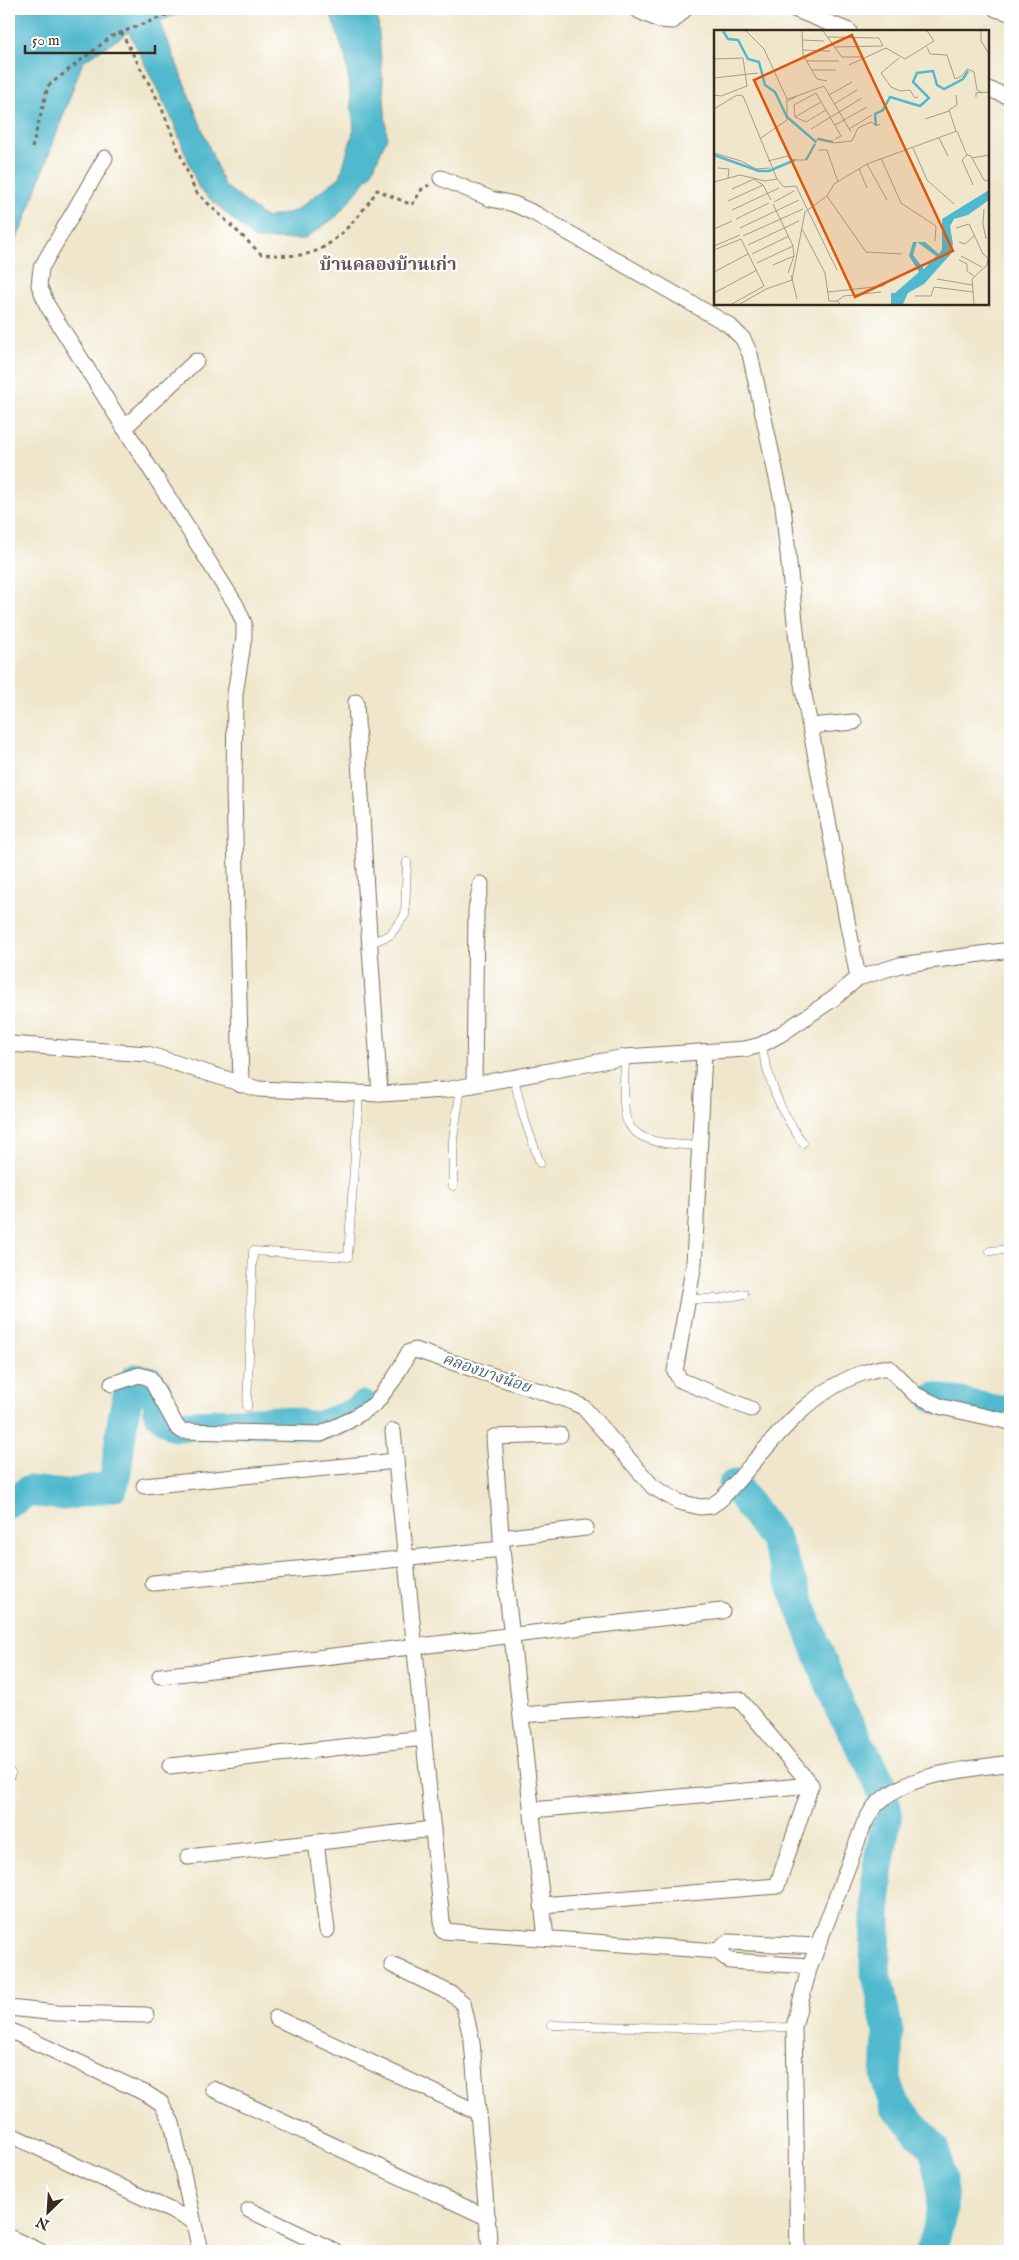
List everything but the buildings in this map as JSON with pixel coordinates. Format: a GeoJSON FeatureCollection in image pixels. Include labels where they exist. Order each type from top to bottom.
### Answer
{"type":"FeatureCollection","features":[{"type":"Feature","properties":{"kind":"street"},"geometry":{"type":"LineString","coordinates":[[639,11],[660,20],[673,21],[685,9]]}},
{"type":"Feature","properties":{"kind":"street"},"geometry":{"type":"LineString","coordinates":[[794,9],[846,30]]}},
{"type":"Feature","properties":{"kind":"street"},"geometry":{"type":"LineString","coordinates":[[996,9],[1010,13]]}},
{"type":"Feature","properties":{"kind":"street"},"geometry":{"type":"LineString","coordinates":[[989,89],[1010,97]]}},
{"type":"Feature","properties":{"kind":"street"},"geometry":{"type":"LineString","coordinates":[[105,158],[41,268],[39,285],[47,305],[236,606],[244,623],[244,638],[235,694],[234,771],[241,1085]]}},
{"type":"Feature","properties":{"kind":"street"},"geometry":{"type":"LineString","coordinates":[[441,178],[491,199],[514,204],[536,214],[729,325],[743,339],[750,354],[783,506],[801,679],[858,978]]}},
{"type":"Feature","properties":{"kind":"street"},"geometry":{"type":"LineString","coordinates":[[124,428],[196,361]]}},
{"type":"Feature","properties":{"kind":"street"},"geometry":{"type":"LineString","coordinates":[[356,702],[380,1094]]}},
{"type":"Feature","properties":{"kind":"street"},"geometry":{"type":"LineString","coordinates":[[810,726],[854,722]]}},
{"type":"Feature","properties":{"kind":"street"},"geometry":{"type":"LineString","coordinates":[[468,1086],[476,919],[481,884]]}},
{"type":"Feature","properties":{"kind":"street"},"geometry":{"type":"LineString","coordinates":[[9,1044],[147,1054],[166,1058],[241,1085],[271,1091],[380,1094],[468,1086],[625,1057],[746,1049],[761,1045],[781,1034],[833,999],[858,978],[900,966],[1010,950]]}},
{"type":"Feature","properties":{"kind":"street"},"geometry":{"type":"LineString","coordinates":[[704,1052],[694,1264],[676,1365],[676,1376],[686,1383],[752,1409]]}},
{"type":"Feature","properties":{"kind":"street"},"geometry":{"type":"LineString","coordinates":[[112,1384],[139,1375],[150,1378],[181,1430],[321,1434],[350,1420],[375,1404],[394,1379],[409,1352],[415,1350],[570,1401],[583,1408],[653,1488],[679,1502],[700,1507],[711,1506],[721,1500],[802,1410],[814,1400],[850,1378],[876,1369],[890,1368],[916,1395],[942,1408],[1010,1422]]}},
{"type":"Feature","properties":{"kind":"street"},"geometry":{"type":"LineString","coordinates":[[393,1431],[443,1930],[717,1951],[730,1961],[810,1966]]}},
{"type":"Feature","properties":{"kind":"street"},"geometry":{"type":"LineString","coordinates":[[546,1938],[502,1544],[494,1437],[560,1435]]}},
{"type":"Feature","properties":{"kind":"street"},"geometry":{"type":"LineString","coordinates":[[144,1486],[396,1461]]}},
{"type":"Feature","properties":{"kind":"street"},"geometry":{"type":"LineString","coordinates":[[152,1583],[407,1558],[502,1544],[586,1528]]}},
{"type":"Feature","properties":{"kind":"street"},"geometry":{"type":"LineString","coordinates":[[160,1676],[722,1612]]}},
{"type":"Feature","properties":{"kind":"street"},"geometry":{"type":"LineString","coordinates":[[521,1715],[739,1699],[811,1786]]}},
{"type":"Feature","properties":{"kind":"street"},"geometry":{"type":"LineString","coordinates":[[170,1766],[424,1738]]}},
{"type":"Feature","properties":{"kind":"street"},"geometry":{"type":"LineString","coordinates":[[798,2251],[794,2027],[810,1966],[858,1838],[876,1805],[897,1790],[943,1774],[1010,1763]]}},
{"type":"Feature","properties":{"kind":"street"},"geometry":{"type":"LineString","coordinates":[[532,1810],[811,1786]]}},
{"type":"Feature","properties":{"kind":"street"},"geometry":{"type":"LineString","coordinates":[[542,1905],[777,1886],[811,1786]]}},
{"type":"Feature","properties":{"kind":"street"},"geometry":{"type":"LineString","coordinates":[[188,1857],[434,1829]]}},
{"type":"Feature","properties":{"kind":"street"},"geometry":{"type":"LineString","coordinates":[[316,1842],[327,1930]]}},
{"type":"Feature","properties":{"kind":"street"},"geometry":{"type":"LineString","coordinates":[[717,1951],[728,1942],[818,1946]]}},
{"type":"Feature","properties":{"kind":"street"},"geometry":{"type":"LineString","coordinates":[[392,1965],[452,1994],[463,2002],[472,2042],[490,2251]]}},
{"type":"Feature","properties":{"kind":"street"},"geometry":{"type":"LineString","coordinates":[[9,2008],[57,2013],[146,2015]]}},
{"type":"Feature","properties":{"kind":"street"},"geometry":{"type":"LineString","coordinates":[[276,2018],[479,2112]]}},
{"type":"Feature","properties":{"kind":"street"},"geometry":{"type":"LineString","coordinates":[[9,2030],[146,2094],[161,2103],[172,2123],[200,2251]]}},
{"type":"Feature","properties":{"kind":"street"},"geometry":{"type":"LineString","coordinates":[[212,2088],[488,2218]]}},
{"type":"Feature","properties":{"kind":"street"},"geometry":{"type":"LineString","coordinates":[[9,2134],[193,2221]]}},
{"type":"Feature","properties":{"kind":"street"},"geometry":{"type":"LineString","coordinates":[[249,2210],[335,2251]]}},
{"type":"Feature","properties":{"kind":"street"},"geometry":{"type":"LineString","coordinates":[[9,2236],[40,2251]]}},
{"type":"Feature","properties":{"kind":"lane"},"geometry":{"type":"LineString","coordinates":[[370,942],[390,935],[405,914],[407,862]]}},
{"type":"Feature","properties":{"kind":"lane"},"geometry":{"type":"LineString","coordinates":[[761,1045],[771,1085],[781,1109],[803,1143]]}},
{"type":"Feature","properties":{"kind":"lane"},"geometry":{"type":"LineString","coordinates":[[625,1057],[627,1122],[634,1131],[661,1143],[700,1146]]}},
{"type":"Feature","properties":{"kind":"lane"},"geometry":{"type":"LineString","coordinates":[[514,1079],[523,1115],[540,1163]]}},
{"type":"Feature","properties":{"kind":"lane"},"geometry":{"type":"LineString","coordinates":[[453,1186],[453,1139],[468,1086]]}},
{"type":"Feature","properties":{"kind":"lane"},"geometry":{"type":"LineString","coordinates":[[247,1407],[253,1251],[348,1257],[359,1094]]}},
{"type":"Feature","properties":{"kind":"lane"},"geometry":{"type":"LineString","coordinates":[[990,1251],[1010,1249]]}},
{"type":"Feature","properties":{"kind":"lane"},"geometry":{"type":"LineString","coordinates":[[688,1299],[718,1299],[744,1294]]}},
{"type":"Feature","properties":{"kind":"lane"},"geometry":{"type":"LineString","coordinates":[[552,2025],[720,2030],[794,2027]]}},
{"type":"Feature","properties":{"kind":"path"},"geometry":{"type":"LineString","coordinates":[[32,148],[48,86],[112,36],[182,9]]}},
{"type":"Feature","properties":{"kind":"path"},"geometry":{"type":"LineString","coordinates":[[121,32],[160,104],[196,191],[261,254],[301,254],[317,251],[358,216],[377,190],[412,206],[422,189],[441,178]]}},
{"type":"Feature","properties":{"kind":"water"},"geometry":{"type":"Polygon","coordinates":[[[9,9],[192,9],[160,21],[224,185],[266,218],[295,211],[340,177],[354,129],[346,59],[329,9],[377,9],[387,137],[371,174],[337,216],[305,239],[255,239],[199,189],[173,121],[129,32],[83,61],[25,220],[9,257],[9,9]]]}},
{"type":"Feature","properties":{"kind":"waterway","name":"คลองบางน้อย"},"geometry":{"type":"LineString","coordinates":[[9,1503],[29,1491],[64,1495],[113,1486],[123,1417],[130,1391],[136,1379],[149,1381],[157,1393],[159,1413],[175,1426],[278,1421],[316,1427],[349,1416],[364,1406]]}},
{"type":"Feature","properties":{"kind":"waterway","name":"คลองบางน้อย"},"geometry":{"type":"LineString","coordinates":[[935,1398],[1010,1413]]}},
{"type":"Feature","properties":{"kind":"waterway"},"geometry":{"type":"LineString","coordinates":[[734,1485],[775,1540],[840,1709],[879,1780],[887,1812],[877,1873],[875,1968],[888,2032],[886,2079],[895,2106],[934,2148],[942,2180],[942,2211],[931,2251]]}},
{"type":"Feature","properties":{"kind":"district","name":"บ้านคลองบ้านเก่า"},"geometry":{"type":"Point","coordinates":[388,264]}}]}
